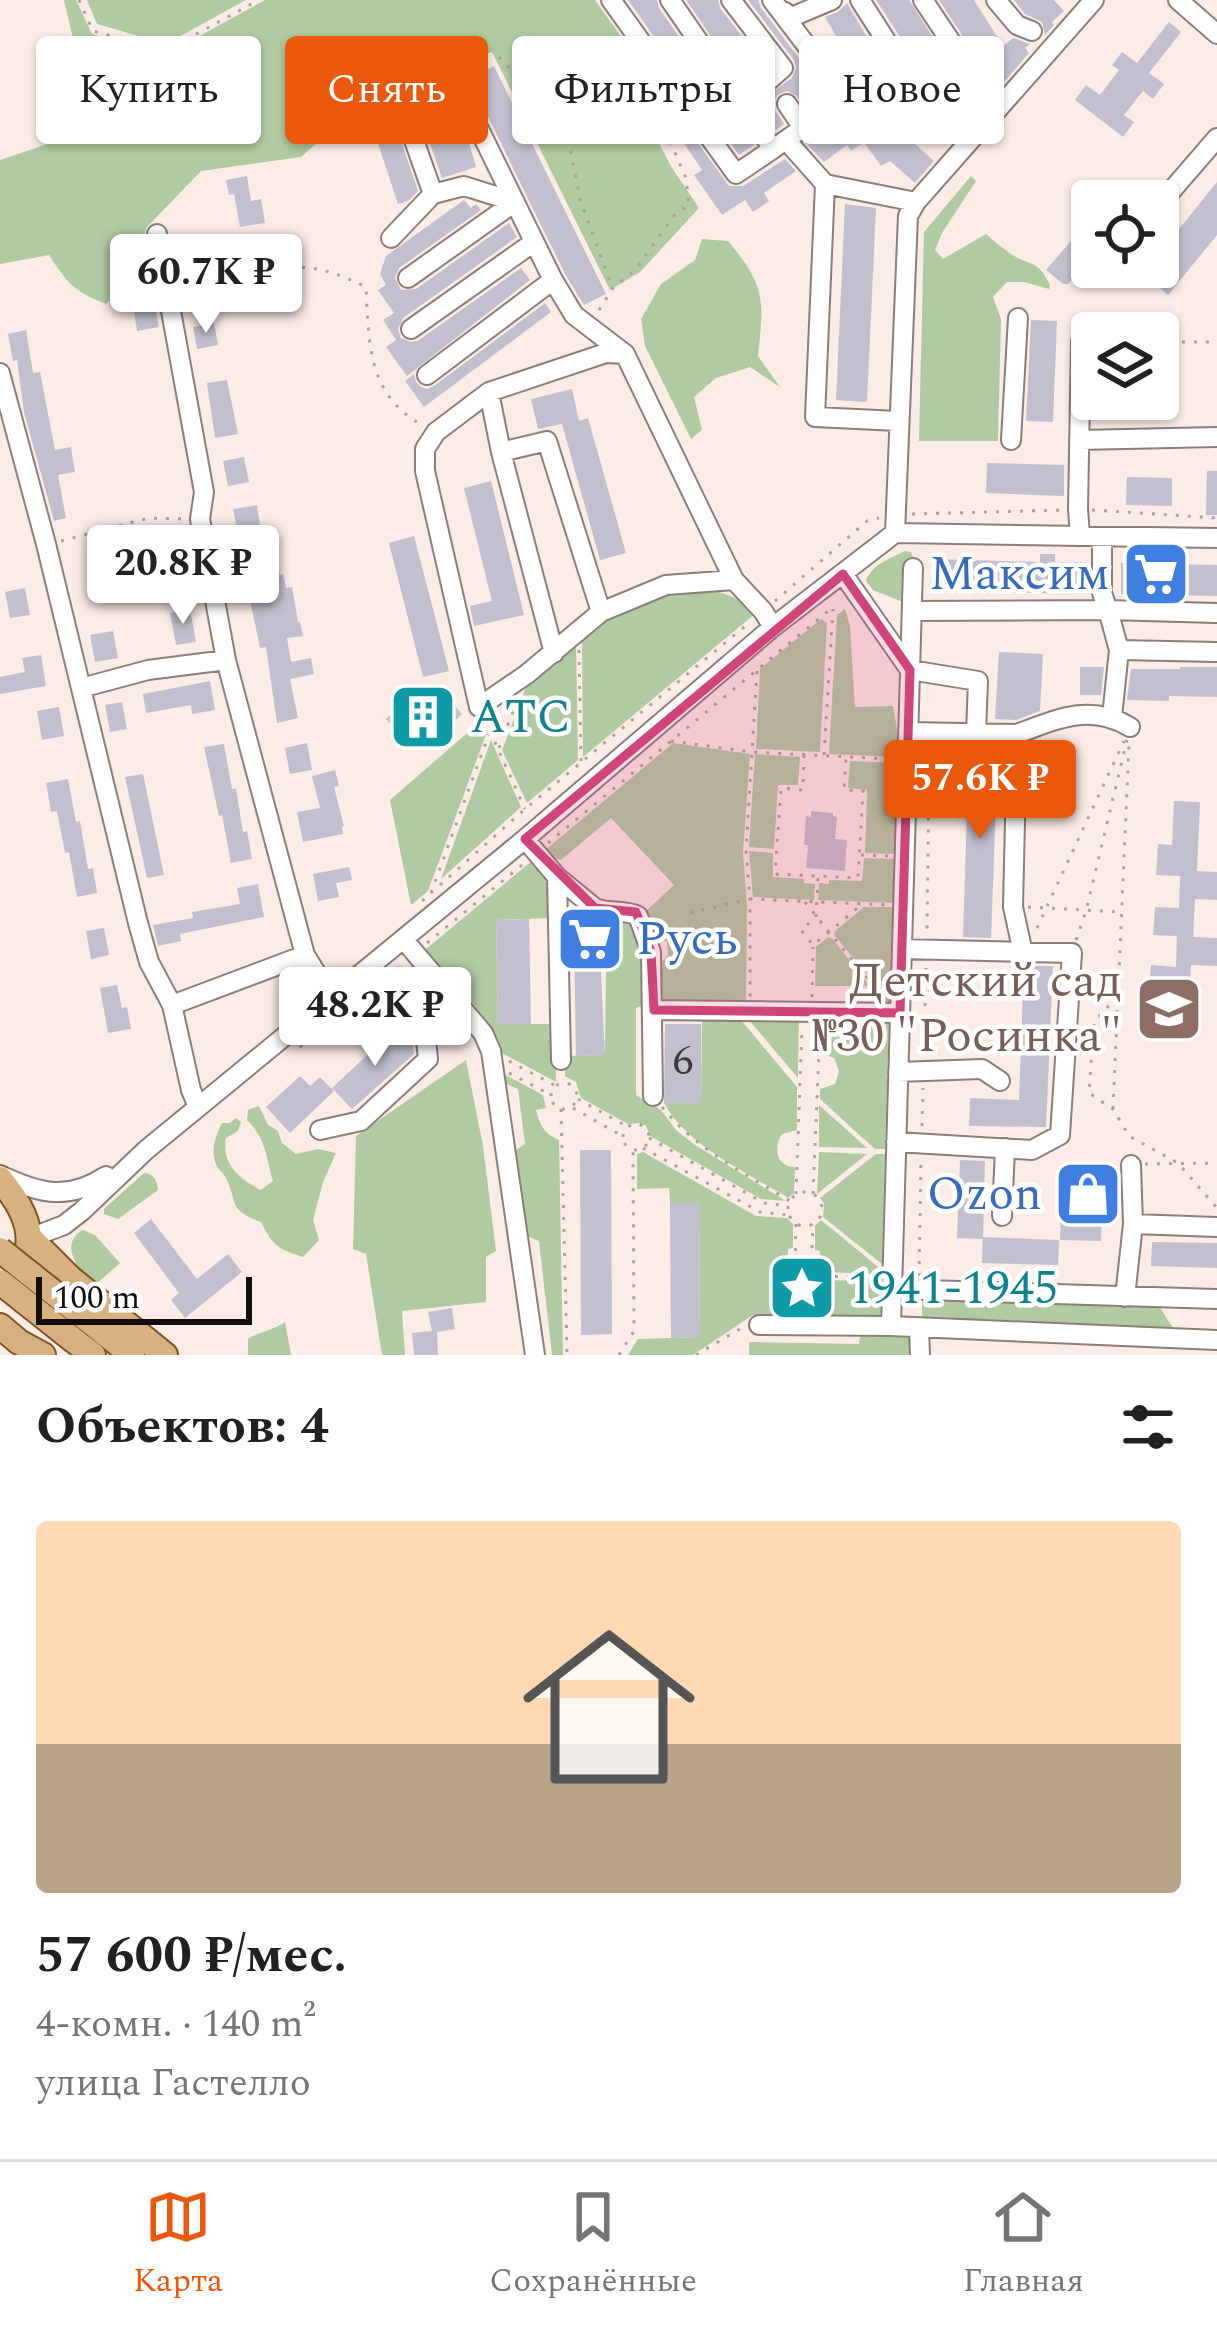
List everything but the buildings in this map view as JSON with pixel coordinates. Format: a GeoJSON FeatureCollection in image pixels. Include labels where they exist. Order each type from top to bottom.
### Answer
{"type":"FeatureCollection","features":[{"type":"Feature","properties":{"kind":"main road"},"geometry":{"type":"LineString","coordinates":[[0,1178],[22,1212],[30,1238],[70,1278],[164,1355]]}},
{"type":"Feature","properties":{"kind":"main road"},"geometry":{"type":"LineString","coordinates":[[0,1292],[23,1267],[30,1238]]}},
{"type":"Feature","properties":{"kind":"main road"},"geometry":{"type":"LineString","coordinates":[[0,1250],[80,1329],[93,1355]]}},
{"type":"Feature","properties":{"kind":"main road"},"geometry":{"type":"LineString","coordinates":[[0,1282],[133,1355]]}},
{"type":"Feature","properties":{"kind":"main road"},"geometry":{"type":"LineString","coordinates":[[0,1326],[43,1355]]}},
{"type":"Feature","properties":{"kind":"street"},"geometry":{"type":"LineString","coordinates":[[611,0],[736,174],[803,128],[787,104]]}},
{"type":"Feature","properties":{"kind":"street"},"geometry":{"type":"LineString","coordinates":[[670,0],[780,144],[825,184],[916,202]]}},
{"type":"Feature","properties":{"kind":"street"},"geometry":{"type":"LineString","coordinates":[[731,0],[759,36]]}},
{"type":"Feature","properties":{"kind":"street"},"geometry":{"type":"LineString","coordinates":[[802,36],[780,6],[832,0]]}},
{"type":"Feature","properties":{"kind":"street"},"geometry":{"type":"LineString","coordinates":[[860,0],[883,36]]}},
{"type":"Feature","properties":{"kind":"street"},"geometry":{"type":"LineString","coordinates":[[923,0],[947,36]]}},
{"type":"Feature","properties":{"kind":"street"},"geometry":{"type":"LineString","coordinates":[[996,0],[1017,25],[1032,31]]}},
{"type":"Feature","properties":{"kind":"street"},"geometry":{"type":"LineString","coordinates":[[30,1238],[64,1225],[146,1150],[525,839],[768,619],[843,574],[895,524],[908,216],[1094,0]]}},
{"type":"Feature","properties":{"kind":"street"},"geometry":{"type":"LineString","coordinates":[[1178,0],[1217,34]]}},
{"type":"Feature","properties":{"kind":"street"},"geometry":{"type":"LineString","coordinates":[[1179,182],[1217,137]]}},
{"type":"Feature","properties":{"kind":"street"},"geometry":{"type":"LineString","coordinates":[[415,144],[433,194]]}},
{"type":"Feature","properties":{"kind":"street"},"geometry":{"type":"LineString","coordinates":[[486,144],[574,314],[626,355],[734,580],[768,619]]}},
{"type":"Feature","properties":{"kind":"street"},"geometry":{"type":"LineString","coordinates":[[825,184],[815,417],[898,421]]}},
{"type":"Feature","properties":{"kind":"street"},"geometry":{"type":"LineString","coordinates":[[392,238],[433,194],[464,186],[515,202]]}},
{"type":"Feature","properties":{"kind":"street"},"geometry":{"type":"LineString","coordinates":[[408,278],[515,202]]}},
{"type":"Feature","properties":{"kind":"street"},"geometry":{"type":"LineString","coordinates":[[158,235],[204,492],[200,519],[226,660],[305,955],[331,997]]}},
{"type":"Feature","properties":{"kind":"street"},"geometry":{"type":"LineString","coordinates":[[411,329],[534,242]]}},
{"type":"Feature","properties":{"kind":"street"},"geometry":{"type":"LineString","coordinates":[[427,375],[553,280]]}},
{"type":"Feature","properties":{"kind":"street"},"geometry":{"type":"LineString","coordinates":[[1011,440],[1018,318]]}},
{"type":"Feature","properties":{"kind":"street"},"geometry":{"type":"LineString","coordinates":[[626,355],[607,352],[490,392],[436,432],[425,448],[424,472],[479,707],[601,612],[667,585],[734,580]]}},
{"type":"Feature","properties":{"kind":"street"},"geometry":{"type":"LineString","coordinates":[[0,373],[138,923],[149,962],[172,1005],[198,1107]]}},
{"type":"Feature","properties":{"kind":"street"},"geometry":{"type":"LineString","coordinates":[[490,392],[501,452],[554,653]]}},
{"type":"Feature","properties":{"kind":"street"},"geometry":{"type":"LineString","coordinates":[[1079,420],[1080,536]]}},
{"type":"Feature","properties":{"kind":"street"},"geometry":{"type":"LineString","coordinates":[[1079,440],[1217,437]]}},
{"type":"Feature","properties":{"kind":"street"},"geometry":{"type":"LineString","coordinates":[[501,452],[547,441],[601,612]]}},
{"type":"Feature","properties":{"kind":"street"},"geometry":{"type":"LineString","coordinates":[[895,524],[1102,537],[1217,538]]}},
{"type":"Feature","properties":{"kind":"street"},"geometry":{"type":"LineString","coordinates":[[1102,537],[1102,593],[1119,650],[1112,716]]}},
{"type":"Feature","properties":{"kind":"street"},"geometry":{"type":"LineString","coordinates":[[890,1326],[914,568]]}},
{"type":"Feature","properties":{"kind":"street"},"geometry":{"type":"LineString","coordinates":[[843,574],[910,670],[978,681],[976,733]]}},
{"type":"Feature","properties":{"kind":"street"},"geometry":{"type":"LineString","coordinates":[[912,611],[1217,613]]}},
{"type":"Feature","properties":{"kind":"street"},"geometry":{"type":"LineString","coordinates":[[1119,650],[1217,652]]}},
{"type":"Feature","properties":{"kind":"street"},"geometry":{"type":"LineString","coordinates":[[81,688],[148,670],[226,660]]}},
{"type":"Feature","properties":{"kind":"street"},"geometry":{"type":"LineString","coordinates":[[909,732],[1017,734],[1070,714],[1112,716],[1130,728]]}},
{"type":"Feature","properties":{"kind":"street"},"geometry":{"type":"LineString","coordinates":[[1017,734],[1012,907],[1023,953]]}},
{"type":"Feature","properties":{"kind":"street"},"geometry":{"type":"LineString","coordinates":[[525,839],[557,877],[595,908],[638,916],[651,952],[653,1096]]}},
{"type":"Feature","properties":{"kind":"street"},"geometry":{"type":"LineString","coordinates":[[557,877],[561,1060]]}},
{"type":"Feature","properties":{"kind":"street"},"geometry":{"type":"LineString","coordinates":[[404,940],[483,1033],[492,1058],[535,1355]]}},
{"type":"Feature","properties":{"kind":"street"},"geometry":{"type":"LineString","coordinates":[[896,1142],[1032,1150],[1060,1135],[1072,953],[902,949]]}},
{"type":"Feature","properties":{"kind":"street"},"geometry":{"type":"LineString","coordinates":[[172,1005],[305,955]]}},
{"type":"Feature","properties":{"kind":"street"},"geometry":{"type":"LineString","coordinates":[[320,1130],[361,1120],[428,1059],[426,1040],[367,969]]}},
{"type":"Feature","properties":{"kind":"street"},"geometry":{"type":"LineString","coordinates":[[654,1010],[900,1013]]}},
{"type":"Feature","properties":{"kind":"street"},"geometry":{"type":"LineString","coordinates":[[898,1072],[982,1070],[1000,1081]]}},
{"type":"Feature","properties":{"kind":"street"},"geometry":{"type":"LineString","coordinates":[[1002,1216],[1005,1148]]}},
{"type":"Feature","properties":{"kind":"street"},"geometry":{"type":"LineString","coordinates":[[0,1178],[56,1194],[87,1188],[146,1150]]}},
{"type":"Feature","properties":{"kind":"street"},"geometry":{"type":"LineString","coordinates":[[1125,1297],[1133,1224],[1131,1165]]}},
{"type":"Feature","properties":{"kind":"street"},"geometry":{"type":"LineString","coordinates":[[1133,1224],[1217,1227]]}},
{"type":"Feature","properties":{"kind":"street"},"geometry":{"type":"LineString","coordinates":[[64,1225],[62,1256],[70,1278]]}},
{"type":"Feature","properties":{"kind":"street"},"geometry":{"type":"LineString","coordinates":[[892,1283],[1217,1299]]}},
{"type":"Feature","properties":{"kind":"street"},"geometry":{"type":"LineString","coordinates":[[759,1325],[890,1326],[1195,1347],[1217,1340]]}},
{"type":"Feature","properties":{"kind":"street"},"geometry":{"type":"LineString","coordinates":[[919,1329],[920,1355]]}},
{"type":"Feature","properties":{"kind":"path"},"geometry":{"type":"LineString","coordinates":[[79,0],[93,31],[165,52],[260,0]]}},
{"type":"Feature","properties":{"kind":"path"},"geometry":{"type":"LineString","coordinates":[[499,57],[512,71]]}},
{"type":"Feature","properties":{"kind":"path"},"geometry":{"type":"LineString","coordinates":[[569,144],[580,199],[613,288]]}},
{"type":"Feature","properties":{"kind":"path"},"geometry":{"type":"LineString","coordinates":[[590,327],[613,288],[636,269],[676,213],[689,205],[686,178],[671,144]]}},
{"type":"Feature","properties":{"kind":"path"},"geometry":{"type":"LineString","coordinates":[[290,268],[333,271],[366,286],[370,354],[387,397],[409,418],[436,432]]}},
{"type":"Feature","properties":{"kind":"path"},"geometry":{"type":"LineString","coordinates":[[1179,342],[1217,341]]}},
{"type":"Feature","properties":{"kind":"path"},"geometry":{"type":"LineString","coordinates":[[412,909],[581,762],[768,619],[868,520],[895,524],[1078,509],[1217,518]]}},
{"type":"Feature","properties":{"kind":"path"},"geometry":{"type":"LineString","coordinates":[[46,544],[148,518],[200,519]]}},
{"type":"Feature","properties":{"kind":"path"},"geometry":{"type":"LineString","coordinates":[[824,755],[833,607]]}},
{"type":"Feature","properties":{"kind":"path"},"geometry":{"type":"LineString","coordinates":[[579,632],[581,762]]}},
{"type":"Feature","properties":{"kind":"path"},"geometry":{"type":"LineString","coordinates":[[750,1011],[746,850],[757,669]]}},
{"type":"Feature","properties":{"kind":"path"},"geometry":{"type":"LineString","coordinates":[[499,750],[527,674]]}},
{"type":"Feature","properties":{"kind":"path"},"geometry":{"type":"LineString","coordinates":[[479,707],[525,808]]}},
{"type":"Feature","properties":{"kind":"path"},"geometry":{"type":"LineString","coordinates":[[1023,953],[1130,728]]}},
{"type":"Feature","properties":{"kind":"path"},"geometry":{"type":"LineString","coordinates":[[1072,953],[1130,728]]}},
{"type":"Feature","properties":{"kind":"path"},"geometry":{"type":"LineString","coordinates":[[1113,1109],[1130,728]]}},
{"type":"Feature","properties":{"kind":"path"},"geometry":{"type":"LineString","coordinates":[[430,893],[490,731]]}},
{"type":"Feature","properties":{"kind":"path"},"geometry":{"type":"LineString","coordinates":[[671,741],[752,752],[915,760],[929,776],[919,1279],[892,1283],[811,1276]]}},
{"type":"Feature","properties":{"kind":"path"},"geometry":{"type":"LineString","coordinates":[[805,754],[803,790],[781,788],[776,874],[858,878],[863,791],[844,790],[846,757]]}},
{"type":"Feature","properties":{"kind":"path"},"geometry":{"type":"LineString","coordinates":[[860,855],[904,856]]}},
{"type":"Feature","properties":{"kind":"path"},"geometry":{"type":"LineString","coordinates":[[811,1012],[813,945],[801,930],[816,917],[818,876]]}},
{"type":"Feature","properties":{"kind":"path"},"geometry":{"type":"LineString","coordinates":[[690,913],[750,898],[903,905]]}},
{"type":"Feature","properties":{"kind":"path"},"geometry":{"type":"LineString","coordinates":[[804,901],[874,986],[873,1012]]}},
{"type":"Feature","properties":{"kind":"path"},"geometry":{"type":"LineString","coordinates":[[813,945],[862,904]]}},
{"type":"Feature","properties":{"kind":"path"},"geometry":{"type":"LineString","coordinates":[[1012,907],[1122,913]]}},
{"type":"Feature","properties":{"kind":"path"},"geometry":{"type":"LineString","coordinates":[[1118,996],[1094,1022],[1089,1093],[1113,1109],[1129,1136],[1178,1162],[1217,1208]]}},
{"type":"Feature","properties":{"kind":"path"},"geometry":{"type":"LineString","coordinates":[[492,1058],[550,1095],[561,1109],[571,1107],[623,1137],[633,1150],[643,1148],[760,1213],[788,1215],[796,1224],[794,1300],[811,1300],[813,1224],[822,1207],[814,1194],[820,1026],[802,1026],[796,1194],[788,1215]]}},
{"type":"Feature","properties":{"kind":"path"},"geometry":{"type":"LineString","coordinates":[[492,1058],[556,1085],[571,1084],[577,1093],[571,1107]]}},
{"type":"Feature","properties":{"kind":"path"},"geometry":{"type":"LineString","coordinates":[[550,1095],[556,1085]]}},
{"type":"Feature","properties":{"kind":"path"},"geometry":{"type":"LineString","coordinates":[[653,1096],[678,1128],[698,1144],[789,1203]]}},
{"type":"Feature","properties":{"kind":"path"},"geometry":{"type":"LineString","coordinates":[[577,1099],[628,1127]]}},
{"type":"Feature","properties":{"kind":"path"},"geometry":{"type":"LineString","coordinates":[[561,1109],[567,1355]]}},
{"type":"Feature","properties":{"kind":"path"},"geometry":{"type":"LineString","coordinates":[[623,1137],[628,1127],[644,1128],[649,1138],[764,1203],[789,1203]]}},
{"type":"Feature","properties":{"kind":"path"},"geometry":{"type":"LineString","coordinates":[[643,1148],[649,1138]]}},
{"type":"Feature","properties":{"kind":"path"},"geometry":{"type":"LineString","coordinates":[[619,1355],[634,1331],[633,1150]]}},
{"type":"Feature","properties":{"kind":"path"},"geometry":{"type":"LineString","coordinates":[[1131,1165],[1217,1163]]}},
{"type":"Feature","properties":{"kind":"path"},"geometry":{"type":"LineString","coordinates":[[796,1194],[814,1194]]}},
{"type":"Feature","properties":{"kind":"path"},"geometry":{"type":"LineString","coordinates":[[796,1224],[813,1224]]}},
{"type":"Feature","properties":{"kind":"path"},"geometry":{"type":"LineString","coordinates":[[696,1355],[742,1326],[759,1325]]}},
{"type":"Feature","properties":{"kind":"highlighted area"},"geometry":{"type":"Polygon","coordinates":[[[843,574],[910,670],[900,1013],[654,1010],[651,952],[636,912],[595,908],[525,839],[843,574]]]}},
{"type":"Feature","properties":{"kind":"green space"},"geometry":{"type":"Polygon","coordinates":[[[64,0],[76,0],[92,34],[99,36],[72,36],[64,0]]]}},
{"type":"Feature","properties":{"kind":"green space"},"geometry":{"type":"Polygon","coordinates":[[[87,0],[246,0],[181,36],[138,36],[97,24],[87,0]]]}},
{"type":"Feature","properties":{"kind":"green space"},"geometry":{"type":"Polygon","coordinates":[[[265,0],[595,0],[621,36],[512,36],[512,92],[492,52],[488,54],[488,36],[285,36],[285,144],[316,144],[301,157],[201,171],[147,227],[139,247],[148,262],[145,281],[123,289],[106,304],[73,286],[49,255],[0,264],[0,160],[47,144],[261,144],[261,36],[200,36],[265,0]]]}},
{"type":"Feature","properties":{"kind":"green space"},"geometry":{"type":"Polygon","coordinates":[[[538,144],[660,144],[699,208],[640,272],[610,290],[538,144]]]}},
{"type":"Feature","properties":{"kind":"green space"},"geometry":{"type":"Polygon","coordinates":[[[971,176],[976,181],[935,250],[943,259],[986,234],[1038,267],[1050,285],[1049,289],[1007,282],[993,297],[1001,319],[998,441],[919,441],[924,232],[971,176]]]}},
{"type":"Feature","properties":{"kind":"green space"},"geometry":{"type":"Polygon","coordinates":[[[702,239],[728,241],[750,270],[760,294],[758,356],[780,387],[750,367],[716,378],[694,397],[702,430],[691,439],[645,346],[641,319],[661,284],[695,260],[702,239]]]}},
{"type":"Feature","properties":{"kind":"green space"},"geometry":{"type":"Polygon","coordinates":[[[905,551],[913,557],[909,599],[903,602],[873,590],[866,581],[877,566],[905,551]]]}},
{"type":"Feature","properties":{"kind":"green space"},"geometry":{"type":"Polygon","coordinates":[[[693,588],[727,594],[756,613],[583,757],[582,640],[633,605],[693,588]]]}},
{"type":"Feature","properties":{"kind":"green space"},"geometry":{"type":"Polygon","coordinates":[[[845,609],[855,707],[893,706],[898,757],[829,754],[837,615],[845,609]]]}},
{"type":"Feature","properties":{"kind":"green space"},"geometry":{"type":"Polygon","coordinates":[[[821,619],[827,623],[820,752],[756,749],[760,669],[821,619]]]}},
{"type":"Feature","properties":{"kind":"green space"},"geometry":{"type":"Polygon","coordinates":[[[576,645],[578,760],[527,803],[502,750],[526,687],[576,645]]]}},
{"type":"Feature","properties":{"kind":"green space"},"geometry":{"type":"Polygon","coordinates":[[[481,721],[487,732],[428,891],[411,905],[390,800],[481,721]]]}},
{"type":"Feature","properties":{"kind":"green space"},"geometry":{"type":"Polygon","coordinates":[[[491,740],[521,807],[441,879],[491,740]]]}},
{"type":"Feature","properties":{"kind":"green space"},"geometry":{"type":"Polygon","coordinates":[[[673,743],[750,754],[743,852],[746,1004],[659,999],[658,966],[668,955],[667,941],[656,941],[646,911],[674,885],[611,818],[561,860],[544,851],[673,743]]]}},
{"type":"Feature","properties":{"kind":"green space"},"geometry":{"type":"Polygon","coordinates":[[[755,754],[800,757],[798,785],[778,785],[774,849],[749,847],[755,754]]]}},
{"type":"Feature","properties":{"kind":"green space"},"geometry":{"type":"Polygon","coordinates":[[[850,761],[898,763],[894,854],[865,853],[867,790],[848,788],[850,761]]]}},
{"type":"Feature","properties":{"kind":"green space"},"geometry":{"type":"Polygon","coordinates":[[[749,851],[773,853],[773,877],[815,884],[814,900],[753,897],[749,851]]]}},
{"type":"Feature","properties":{"kind":"green space"},"geometry":{"type":"Polygon","coordinates":[[[864,858],[895,859],[893,903],[818,900],[819,883],[862,881],[864,858]]]}},
{"type":"Feature","properties":{"kind":"green space"},"geometry":{"type":"Polygon","coordinates":[[[533,860],[545,877],[553,918],[496,920],[498,1024],[555,1024],[556,1082],[498,1051],[479,1011],[426,949],[533,860]]]}},
{"type":"Feature","properties":{"kind":"green space"},"geometry":{"type":"Polygon","coordinates":[[[864,907],[893,907],[891,1001],[885,1004],[879,1002],[878,987],[834,935],[864,907]]]}},
{"type":"Feature","properties":{"kind":"green space"},"geometry":{"type":"Polygon","coordinates":[[[620,920],[633,921],[646,951],[647,1004],[636,1008],[636,1095],[661,1110],[695,1145],[786,1201],[761,1199],[650,1136],[646,1126],[628,1124],[581,1098],[576,1082],[565,1076],[565,1056],[605,1055],[606,955],[615,956],[620,920]]]}},
{"type":"Feature","properties":{"kind":"green space"},"geometry":{"type":"Polygon","coordinates":[[[828,937],[870,986],[815,986],[816,947],[828,937]]]}},
{"type":"Feature","properties":{"kind":"green space"},"geometry":{"type":"Polygon","coordinates":[[[799,1018],[798,1078],[748,1019],[799,1018]]]}},
{"type":"Feature","properties":{"kind":"green space"},"geometry":{"type":"Polygon","coordinates":[[[702,1020],[741,1020],[797,1087],[797,1130],[782,1134],[778,1145],[780,1160],[795,1167],[794,1193],[788,1198],[703,1146],[664,1103],[701,1102],[702,1020]]]}},
{"type":"Feature","properties":{"kind":"green space"},"geometry":{"type":"Polygon","coordinates":[[[822,1020],[889,1022],[885,1149],[875,1149],[820,1099],[820,1089],[835,1084],[839,1071],[834,1058],[821,1053],[822,1020]]]}},
{"type":"Feature","properties":{"kind":"green space"},"geometry":{"type":"Polygon","coordinates":[[[466,1060],[496,1251],[486,1257],[486,1302],[402,1311],[405,1355],[382,1355],[366,1254],[353,1249],[356,1136],[466,1060]]]}},
{"type":"Feature","properties":{"kind":"green space"},"geometry":{"type":"Polygon","coordinates":[[[502,1073],[543,1095],[546,1108],[536,1110],[539,1120],[559,1140],[563,1355],[552,1355],[539,1241],[527,1236],[513,1157],[525,1144],[518,1089],[504,1083],[502,1073]]]}},
{"type":"Feature","properties":{"kind":"green space"},"geometry":{"type":"Polygon","coordinates":[[[819,1105],[867,1148],[819,1147],[819,1105]]]}},
{"type":"Feature","properties":{"kind":"green space"},"geometry":{"type":"Polygon","coordinates":[[[259,1106],[268,1125],[296,1154],[318,1149],[336,1153],[313,1220],[319,1240],[303,1257],[277,1246],[261,1222],[238,1209],[215,1161],[214,1146],[222,1123],[236,1118],[241,1122],[238,1131],[226,1138],[229,1163],[261,1190],[273,1181],[262,1141],[247,1120],[248,1110],[259,1106]]]}},
{"type":"Feature","properties":{"kind":"green space"},"geometry":{"type":"Polygon","coordinates":[[[643,1152],[756,1216],[787,1218],[793,1224],[793,1248],[788,1249],[788,1315],[753,1315],[693,1355],[628,1355],[638,1339],[700,1337],[699,1204],[670,1203],[669,1188],[637,1189],[637,1154],[643,1152]]]}},
{"type":"Feature","properties":{"kind":"green space"},"geometry":{"type":"Polygon","coordinates":[[[819,1152],[867,1154],[817,1194],[819,1152]]]}},
{"type":"Feature","properties":{"kind":"green space"},"geometry":{"type":"Polygon","coordinates":[[[876,1154],[885,1154],[882,1264],[823,1217],[820,1198],[876,1154]]]}},
{"type":"Feature","properties":{"kind":"green space"},"geometry":{"type":"Polygon","coordinates":[[[144,1173],[154,1178],[158,1190],[118,1219],[104,1214],[104,1209],[144,1173]]]}},
{"type":"Feature","properties":{"kind":"green space"},"geometry":{"type":"Polygon","coordinates":[[[821,1220],[882,1274],[819,1272],[815,1226],[821,1220]]]}},
{"type":"Feature","properties":{"kind":"green space"},"geometry":{"type":"Polygon","coordinates":[[[83,1230],[95,1235],[120,1263],[95,1285],[71,1250],[83,1230]]]}},
{"type":"Feature","properties":{"kind":"green space"},"geometry":{"type":"Polygon","coordinates":[[[818,1280],[882,1281],[880,1317],[815,1315],[818,1280]]]}},
{"type":"Feature","properties":{"kind":"green space"},"geometry":{"type":"Polygon","coordinates":[[[922,1298],[1159,1306],[1173,1328],[922,1321],[922,1298]]]}},
{"type":"Feature","properties":{"kind":"green space"},"geometry":{"type":"Polygon","coordinates":[[[285,1322],[291,1355],[248,1355],[248,1339],[285,1322]]]}},
{"type":"Feature","properties":{"kind":"green space"},"geometry":{"type":"Polygon","coordinates":[[[864,1332],[906,1333],[913,1339],[913,1355],[749,1355],[749,1342],[859,1344],[864,1332]]]}},
{"type":"Feature","properties":{"kind":"place","name":"Максим"},"geometry":{"type":"Point","coordinates":[1156,574]}},
{"type":"Feature","properties":{"kind":"place","name":"АТС"},"geometry":{"type":"Point","coordinates":[423,717]}},
{"type":"Feature","properties":{"kind":"place","name":"Русь"},"geometry":{"type":"Point","coordinates":[590,939]}},
{"type":"Feature","properties":{"kind":"place","name":"Детский сад №30 \"Росинка\""},"geometry":{"type":"Point","coordinates":[1169,1009]}},
{"type":"Feature","properties":{"kind":"place","name":"Ozon"},"geometry":{"type":"Point","coordinates":[1088,1194]}},
{"type":"Feature","properties":{"kind":"place","name":"1941-1945"},"geometry":{"type":"Point","coordinates":[802,1288]}}]}
